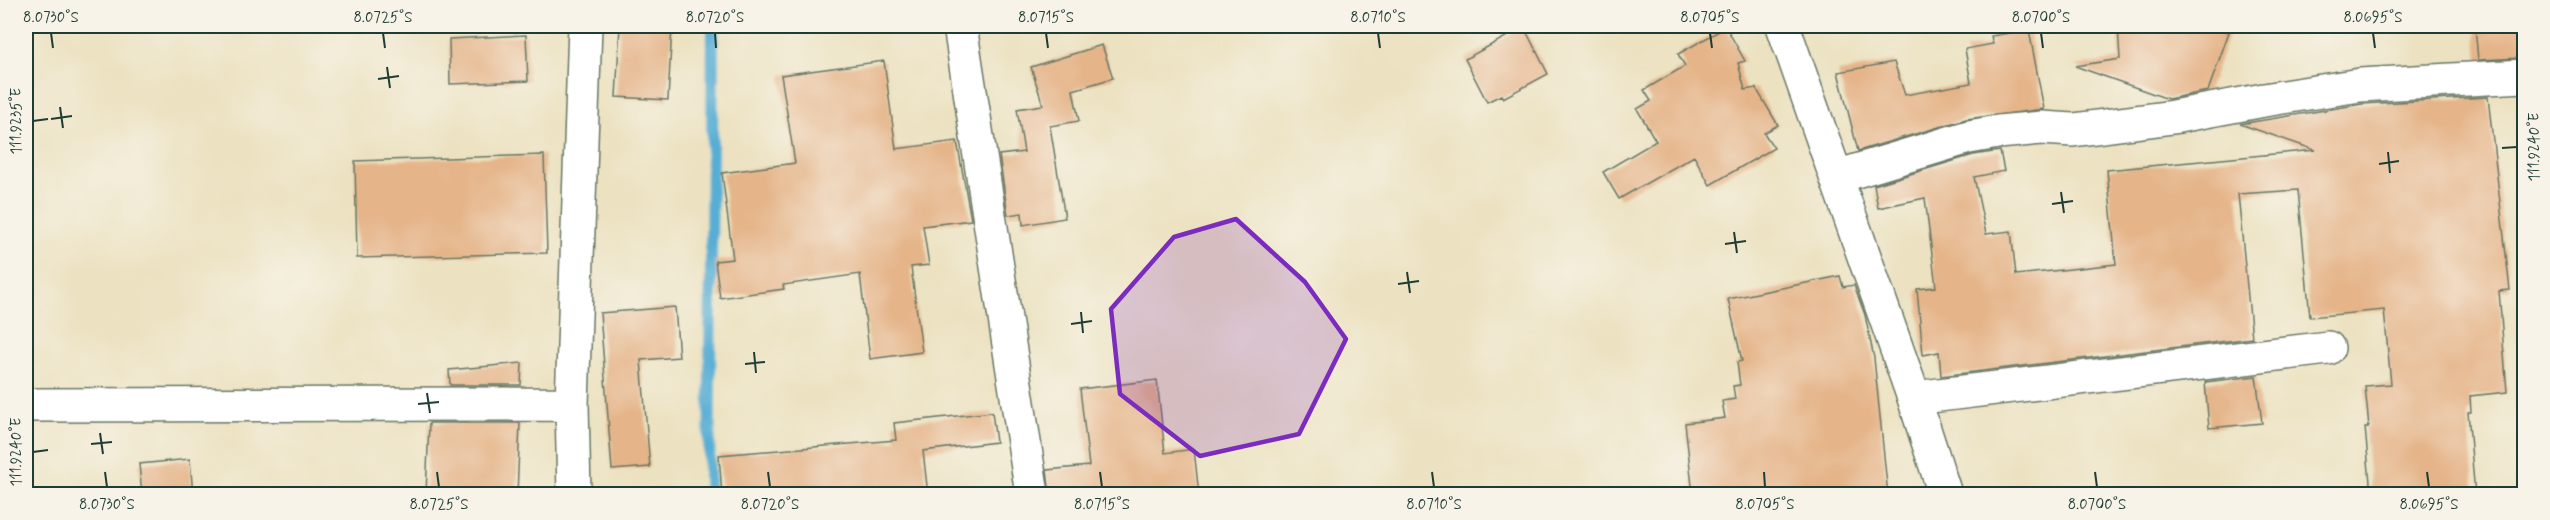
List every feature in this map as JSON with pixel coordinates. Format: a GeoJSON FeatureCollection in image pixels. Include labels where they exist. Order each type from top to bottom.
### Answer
{"type":"FeatureCollection","features":[{"type":"Feature","properties":{"kind":"street"},"geometry":{"type":"LineString","coordinates":[[573,495],[572,404],[585,26]]}},
{"type":"Feature","properties":{"kind":"street"},"geometry":{"type":"LineString","coordinates":[[960,26],[1032,495]]}},
{"type":"Feature","properties":{"kind":"street"},"geometry":{"type":"LineString","coordinates":[[1783,26],[1914,398],[1945,495]]}},
{"type":"Feature","properties":{"kind":"street"},"geometry":{"type":"LineString","coordinates":[[1836,177],[1969,137],[1998,132],[2042,128],[2084,129],[2173,117],[2360,85],[2524,76]]}},
{"type":"Feature","properties":{"kind":"street"},"geometry":{"type":"LineString","coordinates":[[1914,398],[2328,348]]}},
{"type":"Feature","properties":{"kind":"street"},"geometry":{"type":"LineString","coordinates":[[26,405],[572,404]]}},
{"type":"Feature","properties":{"kind":"highlighted area"},"geometry":{"type":"Polygon","coordinates":[[[1236,219],[1305,282],[1346,339],[1299,434],[1200,456],[1120,394],[1111,309],[1174,237],[1236,219]]]}},
{"type":"Feature","properties":{"kind":"building"},"geometry":{"type":"Polygon","coordinates":[[[620,26],[672,26],[668,100],[616,97],[620,26]]]}},
{"type":"Feature","properties":{"kind":"building"},"geometry":{"type":"Polygon","coordinates":[[[2118,26],[2211,26],[2229,32],[2208,91],[2168,99],[2075,66],[2120,59],[2118,26]]]}},
{"type":"Feature","properties":{"kind":"building"},"geometry":{"type":"Polygon","coordinates":[[[2475,26],[2524,26],[2524,58],[2478,60],[2475,26]]]}},
{"type":"Feature","properties":{"kind":"building"},"geometry":{"type":"Polygon","coordinates":[[[1524,27],[1548,74],[1503,98],[1501,95],[1487,102],[1465,59],[1524,27]]]}},
{"type":"Feature","properties":{"kind":"building"},"geometry":{"type":"Polygon","coordinates":[[[1726,27],[1745,61],[1738,63],[1745,90],[1756,88],[1778,125],[1764,133],[1774,148],[1710,185],[1694,156],[1619,199],[1603,172],[1656,141],[1637,109],[1651,101],[1644,90],[1685,66],[1678,54],[1726,27]]]}},
{"type":"Feature","properties":{"kind":"building"},"geometry":{"type":"Polygon","coordinates":[[[2029,30],[2044,109],[1966,119],[1858,151],[1838,72],[1894,62],[1905,95],[1971,83],[1965,49],[1993,44],[1991,36],[2029,30]]]}},
{"type":"Feature","properties":{"kind":"building"},"geometry":{"type":"Polygon","coordinates":[[[526,35],[528,81],[450,84],[449,39],[526,35]]]}},
{"type":"Feature","properties":{"kind":"building"},"geometry":{"type":"Polygon","coordinates":[[[1102,45],[1113,78],[1073,90],[1079,121],[1050,126],[1065,218],[1023,225],[1022,213],[1008,215],[999,155],[1024,152],[1017,109],[1043,105],[1031,67],[1102,45]]]}},
{"type":"Feature","properties":{"kind":"building"},"geometry":{"type":"Polygon","coordinates":[[[884,61],[896,149],[957,141],[971,220],[923,226],[929,265],[911,267],[922,352],[870,359],[860,274],[783,285],[784,289],[720,298],[715,261],[733,259],[722,173],[795,163],[781,75],[884,61]]]}},
{"type":"Feature","properties":{"kind":"building"},"geometry":{"type":"Polygon","coordinates":[[[2488,97],[2510,290],[2499,291],[2507,392],[2470,396],[2471,412],[2468,412],[2475,495],[2410,495],[2409,489],[2371,494],[2365,427],[2369,427],[2365,386],[2391,384],[2384,310],[2310,317],[2298,190],[2238,194],[2252,338],[1941,376],[1939,352],[1923,355],[1917,289],[1936,287],[1925,198],[1878,208],[1874,185],[1973,155],[2000,151],[2004,171],[1974,177],[1986,234],[2011,231],[2016,275],[2116,264],[2107,170],[2315,150],[2240,124],[2362,104],[2488,97]]]}},
{"type":"Feature","properties":{"kind":"building"},"geometry":{"type":"Polygon","coordinates":[[[544,155],[547,253],[357,258],[355,161],[544,155]]]}},
{"type":"Feature","properties":{"kind":"building"},"geometry":{"type":"Polygon","coordinates":[[[1840,276],[1843,287],[1854,285],[1865,315],[1874,358],[1888,495],[1693,495],[1685,423],[1725,418],[1722,401],[1735,399],[1733,386],[1740,385],[1737,362],[1742,361],[1728,299],[1840,276]]]}},
{"type":"Feature","properties":{"kind":"building"},"geometry":{"type":"Polygon","coordinates":[[[675,307],[679,357],[641,360],[650,467],[612,470],[600,313],[675,307]]]}},
{"type":"Feature","properties":{"kind":"building"},"geometry":{"type":"Polygon","coordinates":[[[522,363],[521,385],[450,385],[449,370],[522,363]]]}},
{"type":"Feature","properties":{"kind":"building"},"geometry":{"type":"Polygon","coordinates":[[[2256,376],[2262,423],[2209,428],[2205,382],[2256,376]]]}},
{"type":"Feature","properties":{"kind":"building"},"geometry":{"type":"Polygon","coordinates":[[[1157,380],[1165,453],[1194,449],[1199,495],[1050,495],[1047,470],[1089,466],[1080,389],[1157,380]]]}},
{"type":"Feature","properties":{"kind":"building"},"geometry":{"type":"Polygon","coordinates":[[[992,412],[996,442],[923,451],[928,495],[722,495],[719,455],[896,440],[894,423],[992,412]]]}},
{"type":"Feature","properties":{"kind":"building"},"geometry":{"type":"Polygon","coordinates":[[[429,423],[520,423],[517,495],[426,495],[429,423]]]}},
{"type":"Feature","properties":{"kind":"building"},"geometry":{"type":"Polygon","coordinates":[[[190,459],[193,495],[142,495],[139,464],[190,459]]]}},
{"type":"Feature","properties":{"kind":"waterway"},"geometry":{"type":"LineString","coordinates":[[709,494],[713,26]]}}]}
